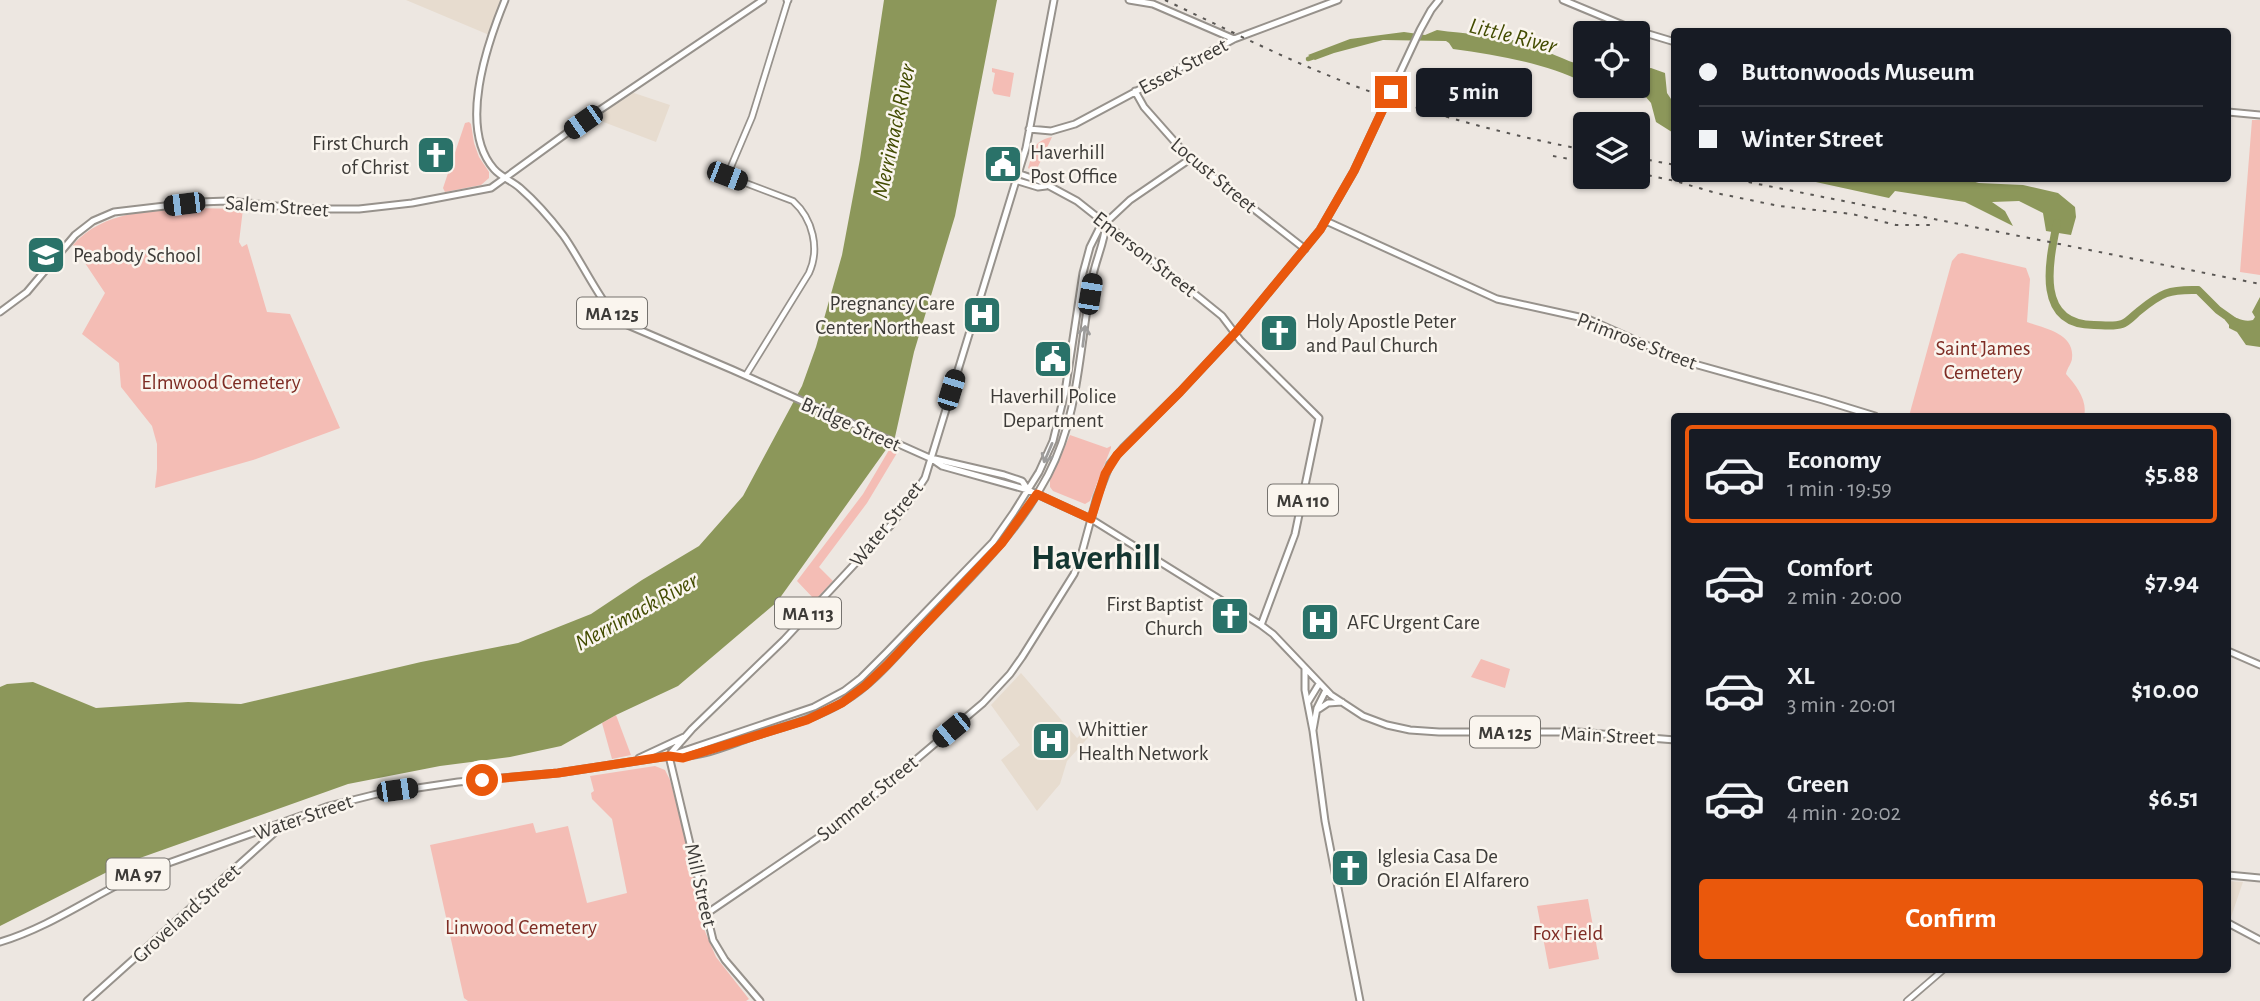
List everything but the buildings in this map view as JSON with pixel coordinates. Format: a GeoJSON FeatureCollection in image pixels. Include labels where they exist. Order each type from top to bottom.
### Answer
{"type":"FeatureCollection","features":[{"type":"Feature","properties":{"kind":"main road","name":"MA 125"},"geometry":{"type":"LineString","coordinates":[[505,0],[484,59],[477,114],[484,153],[492,166],[533,200],[562,233],[618,320],[746,375]]}},
{"type":"Feature","properties":{"kind":"main road","name":"Salem Street"},"geometry":{"type":"LineString","coordinates":[[0,312],[27,292],[75,235],[93,221],[114,212],[218,202],[306,209],[393,206],[495,186],[504,177],[763,0]]}},
{"type":"Feature","properties":{"kind":"main road"},"geometry":{"type":"LineString","coordinates":[[1016,176],[1030,129],[1054,0]]}},
{"type":"Feature","properties":{"kind":"main road"},"geometry":{"type":"LineString","coordinates":[[1130,0],[1153,4],[1234,39]]}},
{"type":"Feature","properties":{"kind":"main road","name":"Essex Street"},"geometry":{"type":"LineString","coordinates":[[1030,129],[1051,131],[1066,127],[1234,39],[1338,0]]}},
{"type":"Feature","properties":{"kind":"main road","name":"Summer Street"},"geometry":{"type":"LineString","coordinates":[[706,914],[847,818],[990,696],[1022,657],[1071,578],[1081,556],[1102,482],[1110,464],[1236,332],[1326,221],[1358,163],[1426,19],[1439,0]]}},
{"type":"Feature","properties":{"kind":"main road"},"geometry":{"type":"LineString","coordinates":[[1563,0],[1635,30],[1671,41]]}},
{"type":"Feature","properties":{"kind":"main road","name":"Locust Street"},"geometry":{"type":"LineString","coordinates":[[1135,91],[1142,105],[1190,159],[1304,249]]}},
{"type":"Feature","properties":{"kind":"main road"},"geometry":{"type":"LineString","coordinates":[[2231,112],[2260,115]]}},
{"type":"Feature","properties":{"kind":"main road"},"geometry":{"type":"LineString","coordinates":[[1028,490],[1053,441],[1065,392],[1083,273],[1090,247],[1099,229],[1130,200],[1190,159]]}},
{"type":"Feature","properties":{"kind":"main road","name":"Emerson Street"},"geometry":{"type":"LineString","coordinates":[[1016,176],[1038,187],[1046,186],[1071,197],[1222,316],[1236,332]]}},
{"type":"Feature","properties":{"kind":"main road","name":"MA 113"},"geometry":{"type":"LineString","coordinates":[[932,459],[1016,176]]}},
{"type":"Feature","properties":{"kind":"main road","name":"Primrose Street"},"geometry":{"type":"LineString","coordinates":[[1326,221],[1497,299],[1588,319],[1680,360],[1865,413]]}},
{"type":"Feature","properties":{"kind":"main road"},"geometry":{"type":"LineString","coordinates":[[1037,494],[1059,449],[1070,417],[1092,279],[1106,223]]}},
{"type":"Feature","properties":{"kind":"main road","name":"MA 110"},"geometry":{"type":"LineString","coordinates":[[1236,332],[1240,340],[1319,418],[1295,534],[1261,625]]}},
{"type":"Feature","properties":{"kind":"main road","name":"Bridge Street"},"geometry":{"type":"LineString","coordinates":[[746,375],[932,459]]}},
{"type":"Feature","properties":{"kind":"main road","name":"Main Street"},"geometry":{"type":"LineString","coordinates":[[932,459],[942,466],[1028,490],[1091,519],[1261,625],[1273,634],[1326,690],[1372,720],[1410,730],[1439,732],[1578,732],[1671,740]]}},
{"type":"Feature","properties":{"kind":"main road","name":"Water Street"},"geometry":{"type":"LineString","coordinates":[[0,942],[43,926],[132,877],[346,801],[458,782],[558,773],[669,756],[784,640],[890,526],[915,494],[932,459]]}},
{"type":"Feature","properties":{"kind":"main road","name":"MA 97"},"geometry":{"type":"LineString","coordinates":[[669,756],[814,707],[853,685],[993,542],[1028,490]]}},
{"type":"Feature","properties":{"kind":"main road","name":"MA 97"},"geometry":{"type":"LineString","coordinates":[[669,756],[683,758],[794,724],[822,713],[854,695],[881,672],[969,580],[1002,543],[1037,494]]}},
{"type":"Feature","properties":{"kind":"main road"},"geometry":{"type":"LineString","coordinates":[[2231,652],[2260,665]]}},
{"type":"Feature","properties":{"kind":"main road"},"geometry":{"type":"LineString","coordinates":[[1305,669],[1307,705],[1325,821],[1360,1001]]}},
{"type":"Feature","properties":{"kind":"main road"},"geometry":{"type":"LineString","coordinates":[[1307,705],[1319,684]]}},
{"type":"Feature","properties":{"kind":"main road"},"geometry":{"type":"LineString","coordinates":[[1313,731],[1316,712],[1326,690]]}},
{"type":"Feature","properties":{"kind":"main road"},"geometry":{"type":"LineString","coordinates":[[1316,712],[1328,703],[1342,702]]}},
{"type":"Feature","properties":{"kind":"main road","name":"Water Street"},"geometry":{"type":"LineString","coordinates":[[627,762],[687,735]]}},
{"type":"Feature","properties":{"kind":"main road","name":"Mill Street"},"geometry":{"type":"LineString","coordinates":[[669,756],[713,940],[760,1001]]}},
{"type":"Feature","properties":{"kind":"main road","name":"Groveland Street"},"geometry":{"type":"LineString","coordinates":[[87,1001],[284,824]]}},
{"type":"Feature","properties":{"kind":"main road"},"geometry":{"type":"LineString","coordinates":[[2231,875],[2260,878]]}},
{"type":"Feature","properties":{"kind":"main road"},"geometry":{"type":"LineString","coordinates":[[2231,925],[2260,940]]}},
{"type":"Feature","properties":{"kind":"street"},"geometry":{"type":"LineString","coordinates":[[746,375],[812,266],[815,247],[804,214],[793,201],[727,176],[752,117],[788,0]]}},
{"type":"Feature","properties":{"kind":"street"},"geometry":{"type":"LineString","coordinates":[[1907,1001],[1939,973]]}},
{"type":"Feature","properties":{"kind":"shaded area"},"geometry":{"type":"Polygon","coordinates":[[[406,0],[509,0],[494,37],[406,0]]]}},
{"type":"Feature","properties":{"kind":"shaded area"},"geometry":{"type":"Polygon","coordinates":[[[631,92],[670,105],[656,142],[593,118],[631,92]]]}},
{"type":"Feature","properties":{"kind":"shaded area","name":"Whittier Health Network"},"geometry":{"type":"Polygon","coordinates":[[[1021,673],[1077,738],[1090,726],[1094,731],[1067,761],[1060,784],[1037,811],[1001,760],[1020,745],[991,705],[1021,673]]]}},
{"type":"Feature","properties":{"kind":"shaded area"},"geometry":{"type":"Polygon","coordinates":[[[2231,881],[2243,882],[2231,917],[2231,881]]]}},
{"type":"Feature","properties":{"kind":"green space"},"geometry":{"type":"Polygon","coordinates":[[[992,68],[1014,73],[1010,97],[994,94],[992,90],[995,73],[992,68]]]}},
{"type":"Feature","properties":{"kind":"green space"},"geometry":{"type":"Polygon","coordinates":[[[2252,120],[2260,120],[2260,275],[2240,272],[2252,120]]]}},
{"type":"Feature","properties":{"kind":"green space"},"geometry":{"type":"Polygon","coordinates":[[[469,122],[479,157],[489,172],[489,178],[481,185],[445,192],[443,188],[465,123],[469,122]]]}},
{"type":"Feature","properties":{"kind":"green space"},"geometry":{"type":"Polygon","coordinates":[[[1052,137],[1035,173],[1028,168],[1035,148],[1041,141],[1052,137]]]}},
{"type":"Feature","properties":{"kind":"green space","name":"Elmwood Cemetery"},"geometry":{"type":"Polygon","coordinates":[[[193,208],[243,209],[239,242],[242,247],[247,244],[267,312],[290,314],[340,428],[253,460],[155,488],[157,444],[152,426],[121,387],[119,363],[82,334],[105,293],[73,245],[85,233],[113,219],[144,212],[193,208]]]}},
{"type":"Feature","properties":{"kind":"green space","name":"Saint James Cemetery"},"geometry":{"type":"Polygon","coordinates":[[[1958,254],[2026,268],[2030,279],[2027,322],[2057,333],[2068,343],[2072,358],[2066,374],[2083,399],[2084,413],[1910,413],[1952,261],[1958,254]]]}},
{"type":"Feature","properties":{"kind":"green space"},"geometry":{"type":"Polygon","coordinates":[[[1070,435],[1107,448],[1111,446],[1090,501],[1085,504],[1053,491],[1050,487],[1050,480],[1070,435]]]}},
{"type":"Feature","properties":{"kind":"green space"},"geometry":{"type":"Polygon","coordinates":[[[889,450],[897,453],[867,503],[819,567],[833,581],[815,600],[797,581],[863,494],[889,450]]]}},
{"type":"Feature","properties":{"kind":"green space"},"geometry":{"type":"Polygon","coordinates":[[[1481,659],[1510,669],[1505,688],[1471,677],[1481,659]]]}},
{"type":"Feature","properties":{"kind":"green space"},"geometry":{"type":"Polygon","coordinates":[[[616,715],[631,755],[612,759],[602,723],[616,715]]]}},
{"type":"Feature","properties":{"kind":"green space","name":"Linwood Cemetery"},"geometry":{"type":"Polygon","coordinates":[[[655,766],[665,770],[670,780],[690,854],[704,929],[716,957],[749,999],[468,1001],[464,998],[430,845],[533,823],[536,833],[568,826],[587,903],[627,893],[612,819],[592,799],[591,793],[594,791],[590,776],[655,766]]]}},
{"type":"Feature","properties":{"kind":"green space","name":"Fox Field"},"geometry":{"type":"Polygon","coordinates":[[[1588,899],[1599,959],[1549,969],[1537,906],[1588,899]]]}},
{"type":"Feature","properties":{"kind":"water","name":"Merrimack River"},"geometry":{"type":"Polygon","coordinates":[[[884,0],[997,0],[955,216],[914,352],[895,437],[777,602],[678,686],[616,715],[561,746],[348,784],[123,864],[0,926],[0,687],[33,682],[96,708],[188,702],[241,704],[421,662],[518,643],[591,614],[699,546],[743,496],[802,386],[816,347],[842,255],[860,159],[884,0]]]}},
{"type":"Feature","properties":{"kind":"water"},"geometry":{"type":"Polygon","coordinates":[[[1437,30],[1513,40],[1573,62],[1573,77],[1504,57],[1453,49],[1446,41],[1383,40],[1315,60],[1308,55],[1350,39],[1404,32],[1425,35],[1437,30]]]}},
{"type":"Feature","properties":{"kind":"water"},"geometry":{"type":"Polygon","coordinates":[[[1651,68],[1665,73],[1667,93],[1671,99],[1671,131],[1656,122],[1651,103],[1647,98],[1650,98],[1651,68]]]}},
{"type":"Feature","properties":{"kind":"water"},"geometry":{"type":"Polygon","coordinates":[[[1816,182],[1975,182],[2023,185],[2058,193],[2075,207],[2076,217],[2071,235],[2046,231],[2043,213],[2019,201],[1992,202],[2005,211],[2013,226],[1965,202],[1895,191],[1889,198],[1816,182]]]}},
{"type":"Feature","properties":{"kind":"water"},"geometry":{"type":"Polygon","coordinates":[[[2260,297],[2260,347],[2246,345],[2225,320],[2227,316],[2253,320],[2255,317],[2252,312],[2260,297]]]}},
{"type":"Feature","properties":{"kind":"waterway","name":"Little River"},"geometry":{"type":"LineString","coordinates":[[1308,59],[1317,56]]}},
{"type":"Feature","properties":{"kind":"waterway","name":"Little River"},"geometry":{"type":"LineString","coordinates":[[2057,223],[2051,255],[2050,289],[2054,303],[2062,315],[2075,322],[2094,325],[2122,324],[2160,296],[2172,291],[2198,290],[2235,322]]}},
{"type":"Feature","properties":{"kind":"railway"},"geometry":{"type":"LineString","coordinates":[[1165,0],[1265,48],[1357,87],[1486,128],[1573,147]]}},
{"type":"Feature","properties":{"kind":"railway"},"geometry":{"type":"LineString","coordinates":[[1553,156],[1573,160]]}},
{"type":"Feature","properties":{"kind":"railway"},"geometry":{"type":"LineString","coordinates":[[1650,160],[1671,164]]}},
{"type":"Feature","properties":{"kind":"railway"},"geometry":{"type":"LineString","coordinates":[[1650,176],[1671,180]]}},
{"type":"Feature","properties":{"kind":"railway"},"geometry":{"type":"LineString","coordinates":[[1678,182],[1779,206],[1852,214],[1896,225],[1930,225]]}},
{"type":"Feature","properties":{"kind":"railway"},"geometry":{"type":"LineString","coordinates":[[1748,182],[2260,284]]}},
{"type":"Feature","properties":{"kind":"place","name":"First Church of Christ"},"geometry":{"type":"Point","coordinates":[436,155]}},
{"type":"Feature","properties":{"kind":"place","name":"Haverhill Post Office"},"geometry":{"type":"Point","coordinates":[1003,164]}},
{"type":"Feature","properties":{"kind":"place","name":"Peabody School"},"geometry":{"type":"Point","coordinates":[46,255]}},
{"type":"Feature","properties":{"kind":"place","name":"Pregnancy Care Center Northeast"},"geometry":{"type":"Point","coordinates":[982,315]}},
{"type":"Feature","properties":{"kind":"place","name":"Holy Apostle Peter and Paul Church"},"geometry":{"type":"Point","coordinates":[1279,333]}},
{"type":"Feature","properties":{"kind":"place","name":"Haverhill Police Department"},"geometry":{"type":"Point","coordinates":[1053,359]}},
{"type":"Feature","properties":{"kind":"place","name":"First Baptist Church"},"geometry":{"type":"Point","coordinates":[1230,616]}},
{"type":"Feature","properties":{"kind":"place","name":"AFC Urgent Care"},"geometry":{"type":"Point","coordinates":[1320,622]}},
{"type":"Feature","properties":{"kind":"place","name":"Whittier Health Network"},"geometry":{"type":"Point","coordinates":[1051,741]}},
{"type":"Feature","properties":{"kind":"place","name":"Iglesia Casa De Oración El Alfarero"},"geometry":{"type":"Point","coordinates":[1350,868]}},
{"type":"Feature","properties":{"kind":"district","name":"Haverhill"},"geometry":{"type":"Point","coordinates":[1096,557]}},
{"type":"Feature","properties":{"kind":"route"},"geometry":{"type":"LineString","coordinates":[[482,780],[558,773],[669,756],[683,758],[807,720],[842,703],[875,678],[1002,543],[1037,494],[1091,519],[1105,474],[1117,455],[1236,332],[1320,230],[1354,171],[1391,92]]}}]}
